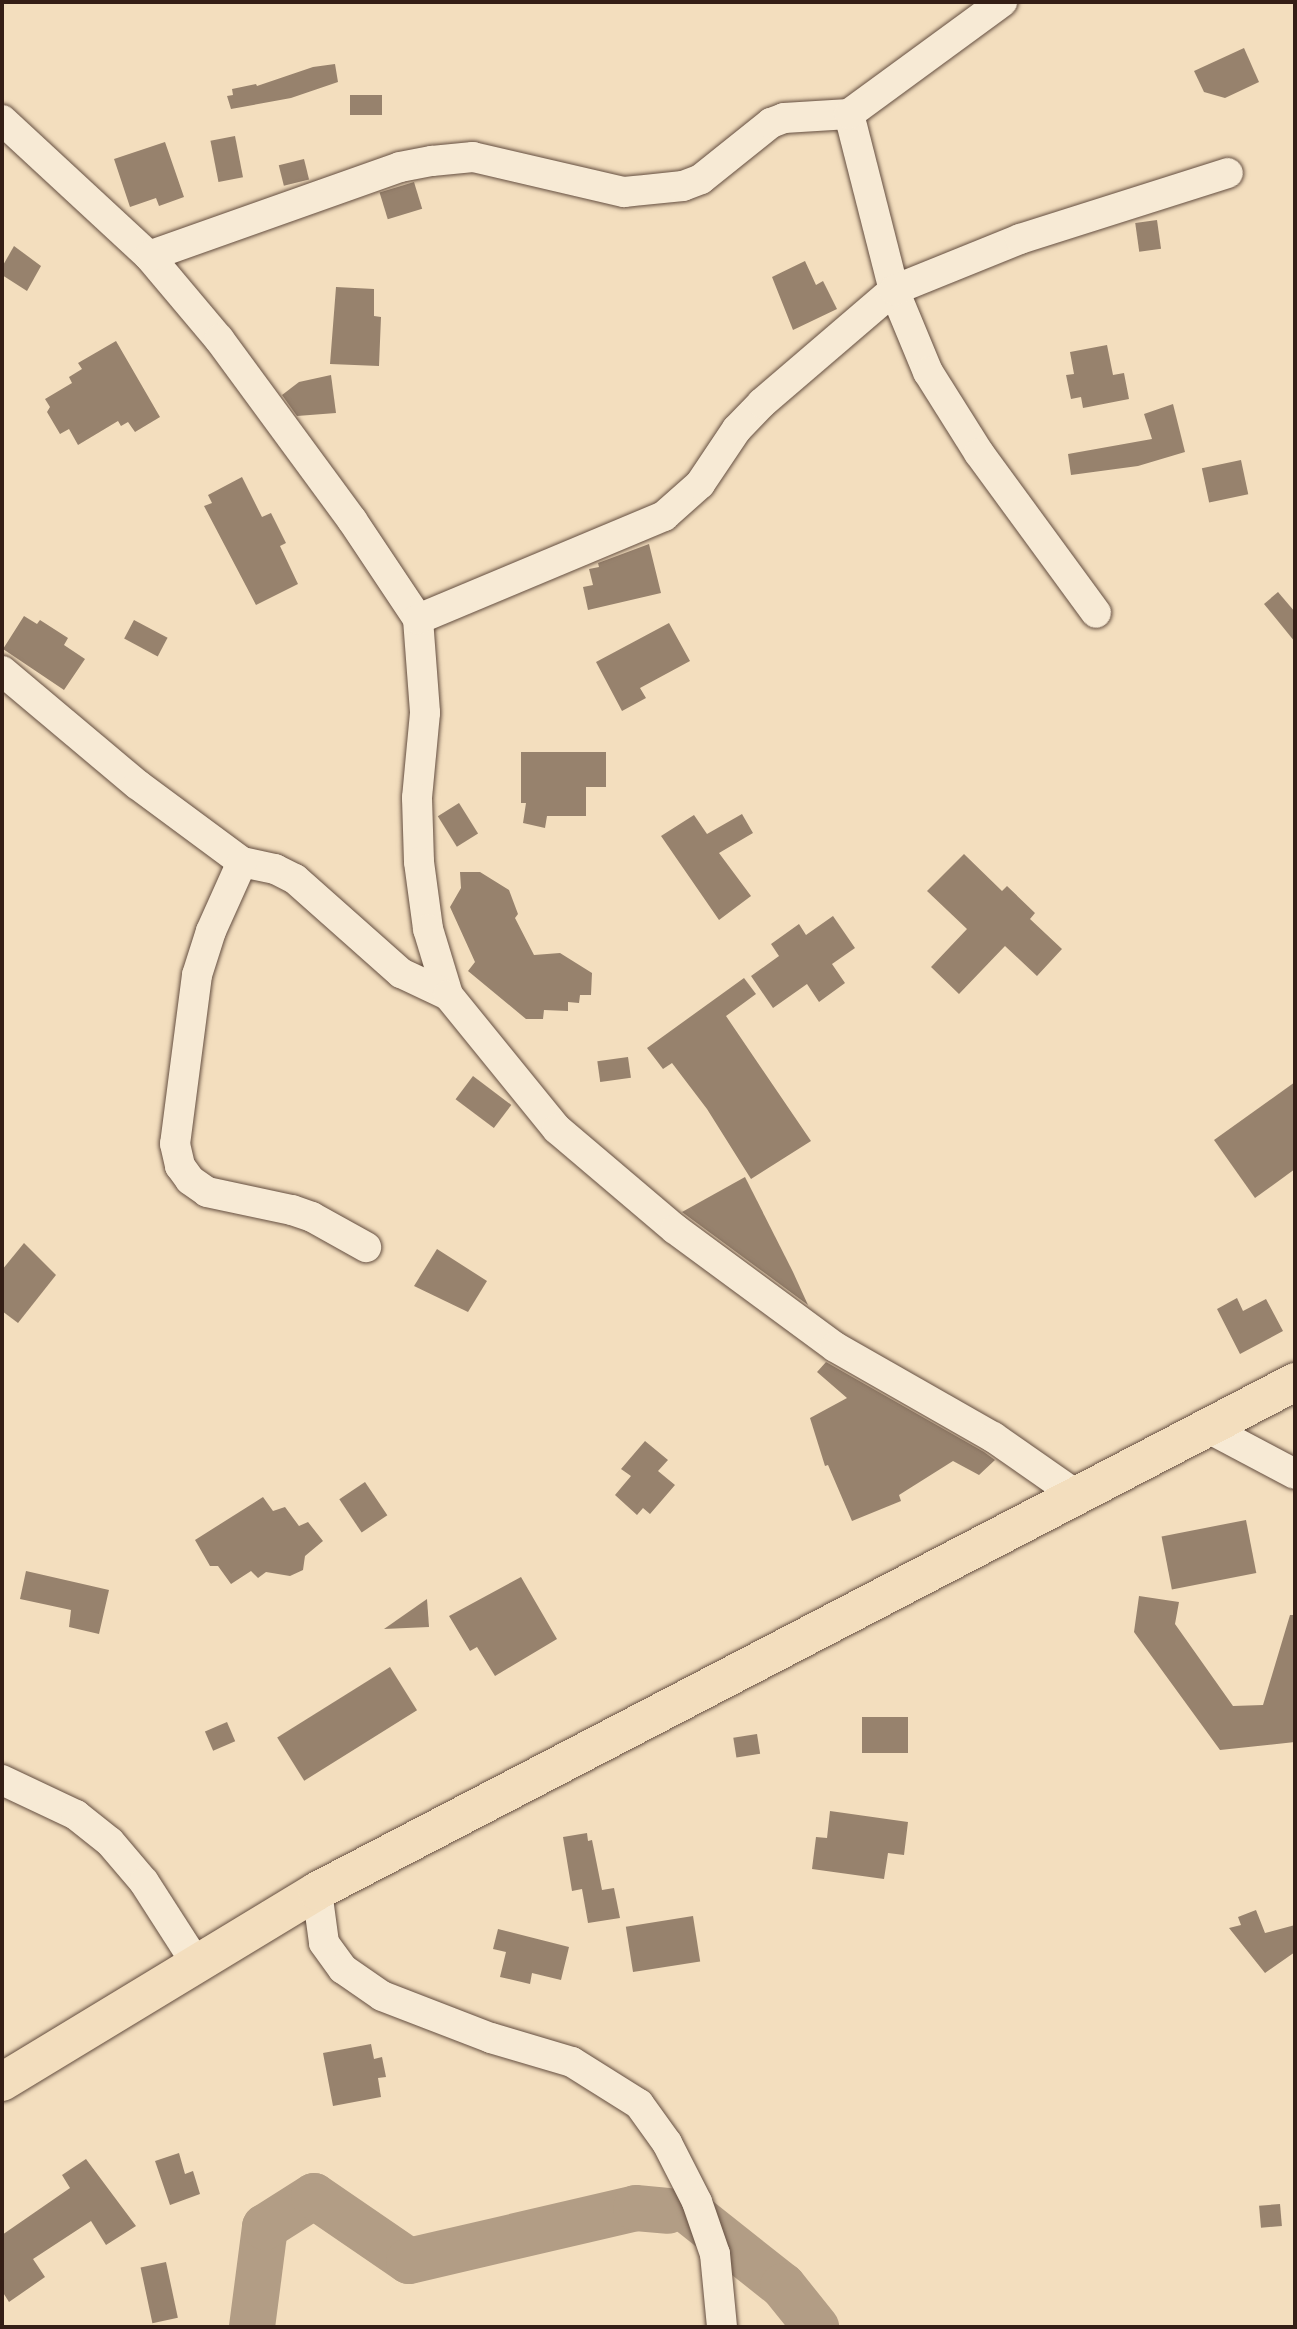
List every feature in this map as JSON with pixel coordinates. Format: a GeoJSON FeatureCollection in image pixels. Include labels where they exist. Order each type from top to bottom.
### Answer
{"type":"FeatureCollection","features":[{"type":"Feature","properties":{"kind":"main road"},"geometry":{"type":"LineString","coordinates":[[2,2082],[317,1891],[890,1591],[1210,1429],[1295,1382]]}},
{"type":"Feature","properties":{"kind":"street"},"geometry":{"type":"LineString","coordinates":[[149,256],[400,167],[432,161],[473,157],[624,192],[683,186],[701,179],[771,123],[784,118],[849,114],[1002,2]]}},
{"type":"Feature","properties":{"kind":"street"},"geometry":{"type":"LineString","coordinates":[[849,114],[894,289],[928,372],[979,453],[1096,613]]}},
{"type":"Feature","properties":{"kind":"street"},"geometry":{"type":"LineString","coordinates":[[2,120],[149,256],[227,350],[352,520],[418,619],[425,713],[417,798],[419,862],[428,929],[448,995],[557,1129],[675,1229],[835,1348],[993,1437],[1079,1496]]}},
{"type":"Feature","properties":{"kind":"street"},"geometry":{"type":"LineString","coordinates":[[418,619],[664,516],[700,484],[737,429],[762,402],[894,289],[1020,239],[1228,173]]}},
{"type":"Feature","properties":{"kind":"street"},"geometry":{"type":"LineString","coordinates":[[2,671],[138,785],[242,862],[275,869],[295,880],[374,953],[401,973],[448,995]]}},
{"type":"Feature","properties":{"kind":"street"},"geometry":{"type":"LineString","coordinates":[[242,862],[211,931],[197,975],[175,1144],[180,1166],[190,1181],[207,1192],[292,1210],[312,1217],[366,1247]]}},
{"type":"Feature","properties":{"kind":"street"},"geometry":{"type":"LineString","coordinates":[[1210,1429],[1295,1474]]}},
{"type":"Feature","properties":{"kind":"street"},"geometry":{"type":"LineString","coordinates":[[2,1780],[76,1815],[110,1842],[144,1882],[196,1963]]}},
{"type":"Feature","properties":{"kind":"street"},"geometry":{"type":"LineString","coordinates":[[317,1891],[324,1943],[343,1969],[382,1996],[491,2038],[572,2062],[639,2104],[667,2143],[697,2202],[715,2254],[722,2327]]}},
{"type":"Feature","properties":{"kind":"building"},"geometry":{"type":"Polygon","coordinates":[[[1244,48],[1259,82],[1225,98],[1204,92],[1194,71],[1244,48]]]}},
{"type":"Feature","properties":{"kind":"building"},"geometry":{"type":"Polygon","coordinates":[[[335,64],[338,82],[291,98],[231,109],[227,96],[233,95],[232,89],[256,84],[257,86],[313,67],[335,64]]]}},
{"type":"Feature","properties":{"kind":"building"},"geometry":{"type":"Polygon","coordinates":[[[350,95],[382,95],[382,115],[350,115],[350,95]]]}},
{"type":"Feature","properties":{"kind":"building"},"geometry":{"type":"Polygon","coordinates":[[[235,136],[243,177],[218,182],[210,141],[235,136]]]}},
{"type":"Feature","properties":{"kind":"building"},"geometry":{"type":"Polygon","coordinates":[[[165,142],[184,197],[159,206],[156,198],[130,207],[114,159],[165,142]]]}},
{"type":"Feature","properties":{"kind":"building"},"geometry":{"type":"Polygon","coordinates":[[[304,159],[309,179],[284,186],[279,165],[304,159]]]}},
{"type":"Feature","properties":{"kind":"building"},"geometry":{"type":"Polygon","coordinates":[[[414,182],[422,209],[388,219],[380,193],[414,182]]]}},
{"type":"Feature","properties":{"kind":"building"},"geometry":{"type":"Polygon","coordinates":[[[1157,220],[1161,249],[1139,252],[1135,223],[1157,220]]]}},
{"type":"Feature","properties":{"kind":"building"},"geometry":{"type":"Polygon","coordinates":[[[14,246],[41,266],[27,291],[2,275],[2,267],[14,246]]]}},
{"type":"Feature","properties":{"kind":"building"},"geometry":{"type":"Polygon","coordinates":[[[805,261],[816,285],[823,281],[837,309],[793,330],[772,277],[805,261]]]}},
{"type":"Feature","properties":{"kind":"building"},"geometry":{"type":"Polygon","coordinates":[[[336,287],[374,289],[374,316],[381,317],[379,366],[330,364],[336,287]]]}},
{"type":"Feature","properties":{"kind":"building"},"geometry":{"type":"Polygon","coordinates":[[[116,341],[160,417],[135,432],[128,422],[121,426],[118,421],[78,445],[69,429],[60,434],[47,412],[50,407],[45,399],[72,383],[69,377],[82,369],[78,363],[116,341]]]}},
{"type":"Feature","properties":{"kind":"building"},"geometry":{"type":"Polygon","coordinates":[[[1107,345],[1113,375],[1124,373],[1129,399],[1083,408],[1081,397],[1071,399],[1066,375],[1074,374],[1070,352],[1107,345]]]}},
{"type":"Feature","properties":{"kind":"building"},"geometry":{"type":"Polygon","coordinates":[[[331,375],[336,413],[297,416],[282,395],[299,382],[331,375]]]}},
{"type":"Feature","properties":{"kind":"building"},"geometry":{"type":"Polygon","coordinates":[[[1173,404],[1185,452],[1138,466],[1071,475],[1068,454],[1152,439],[1144,414],[1173,404]]]}},
{"type":"Feature","properties":{"kind":"building"},"geometry":{"type":"Polygon","coordinates":[[[1241,460],[1248,494],[1209,503],[1202,468],[1241,460]]]}},
{"type":"Feature","properties":{"kind":"building"},"geometry":{"type":"Polygon","coordinates":[[[242,477],[262,517],[271,513],[286,543],[280,546],[298,584],[256,605],[204,506],[212,503],[208,495],[242,477]]]}},
{"type":"Feature","properties":{"kind":"building"},"geometry":{"type":"Polygon","coordinates":[[[649,544],[661,593],[588,610],[583,587],[593,585],[589,569],[649,544]]]}},
{"type":"Feature","properties":{"kind":"building"},"geometry":{"type":"Polygon","coordinates":[[[1278,592],[1295,612],[1295,642],[1264,604],[1278,592]]]}},
{"type":"Feature","properties":{"kind":"building"},"geometry":{"type":"Polygon","coordinates":[[[24,616],[37,624],[40,620],[68,638],[64,645],[85,659],[64,690],[3,649],[24,616]]]}},
{"type":"Feature","properties":{"kind":"building"},"geometry":{"type":"Polygon","coordinates":[[[134,620],[168,638],[158,656],[124,639],[134,620]]]}},
{"type":"Feature","properties":{"kind":"building"},"geometry":{"type":"Polygon","coordinates":[[[669,623],[690,661],[640,688],[646,698],[622,711],[596,662],[669,623]]]}},
{"type":"Feature","properties":{"kind":"building"},"geometry":{"type":"Polygon","coordinates":[[[521,752],[606,752],[606,787],[586,787],[586,816],[547,816],[545,828],[523,823],[526,803],[521,803],[521,752]]]}},
{"type":"Feature","properties":{"kind":"building"},"geometry":{"type":"Polygon","coordinates":[[[459,803],[478,834],[457,847],[438,816],[459,803]]]}},
{"type":"Feature","properties":{"kind":"building"},"geometry":{"type":"Polygon","coordinates":[[[742,814],[753,833],[719,853],[751,896],[719,920],[661,836],[694,815],[707,834],[742,814]]]}},
{"type":"Feature","properties":{"kind":"building"},"geometry":{"type":"Polygon","coordinates":[[[964,854],[1002,891],[1007,886],[1035,913],[1030,919],[1062,949],[1037,976],[1005,946],[959,994],[931,967],[967,929],[927,891],[964,854]]]}},
{"type":"Feature","properties":{"kind":"building"},"geometry":{"type":"Polygon","coordinates":[[[460,872],[480,872],[509,890],[518,914],[515,918],[534,955],[560,953],[592,973],[591,995],[580,995],[579,1003],[568,1002],[568,1011],[544,1010],[543,1019],[526,1019],[468,971],[475,962],[450,907],[461,888],[460,872]]]}},
{"type":"Feature","properties":{"kind":"building"},"geometry":{"type":"Polygon","coordinates":[[[833,916],[855,948],[832,964],[845,983],[819,1002],[807,984],[773,1008],[751,976],[779,956],[771,944],[799,924],[806,935],[833,916]]]}},
{"type":"Feature","properties":{"kind":"building"},"geometry":{"type":"Polygon","coordinates":[[[744,978],[756,994],[726,1016],[811,1141],[751,1179],[707,1109],[672,1063],[663,1069],[647,1048],[744,978]]]}},
{"type":"Feature","properties":{"kind":"building"},"geometry":{"type":"Polygon","coordinates":[[[628,1057],[631,1078],[600,1082],[597,1061],[628,1057]]]}},
{"type":"Feature","properties":{"kind":"building"},"geometry":{"type":"Polygon","coordinates":[[[473,1076],[511,1105],[494,1128],[456,1099],[473,1076]]]}},
{"type":"Feature","properties":{"kind":"building"},"geometry":{"type":"Polygon","coordinates":[[[1295,1082],[1295,1169],[1255,1198],[1214,1140],[1295,1082]]]}},
{"type":"Feature","properties":{"kind":"building"},"geometry":{"type":"Polygon","coordinates":[[[745,1177],[793,1272],[808,1305],[682,1212],[745,1177]]]}},
{"type":"Feature","properties":{"kind":"building"},"geometry":{"type":"Polygon","coordinates":[[[24,1243],[56,1275],[18,1323],[2,1311],[2,1270],[24,1243]]]}},
{"type":"Feature","properties":{"kind":"building"},"geometry":{"type":"Polygon","coordinates":[[[437,1249],[487,1281],[468,1312],[414,1286],[437,1249]]]}},
{"type":"Feature","properties":{"kind":"building"},"geometry":{"type":"Polygon","coordinates":[[[1237,1298],[1243,1311],[1266,1299],[1283,1331],[1240,1354],[1217,1309],[1237,1298]]]}},
{"type":"Feature","properties":{"kind":"building"},"geometry":{"type":"Polygon","coordinates":[[[826,1362],[995,1460],[979,1475],[953,1461],[899,1495],[901,1501],[852,1521],[828,1465],[825,1466],[810,1418],[847,1398],[817,1372],[826,1362]]]}},
{"type":"Feature","properties":{"kind":"building"},"geometry":{"type":"Polygon","coordinates":[[[645,1441],[668,1460],[658,1471],[675,1485],[650,1514],[643,1508],[637,1515],[615,1495],[631,1476],[621,1469],[645,1441]]]}},
{"type":"Feature","properties":{"kind":"building"},"geometry":{"type":"Polygon","coordinates":[[[365,1482],[387,1515],[362,1532],[339,1499],[365,1482]]]}},
{"type":"Feature","properties":{"kind":"building"},"geometry":{"type":"Polygon","coordinates":[[[263,1497],[273,1511],[285,1507],[299,1526],[308,1522],[323,1541],[305,1556],[303,1570],[290,1576],[266,1572],[258,1578],[251,1571],[231,1584],[218,1566],[210,1566],[195,1540],[263,1497]]]}},
{"type":"Feature","properties":{"kind":"building"},"geometry":{"type":"Polygon","coordinates":[[[1246,1520],[1256,1573],[1172,1589],[1162,1536],[1246,1520]]]}},
{"type":"Feature","properties":{"kind":"building"},"geometry":{"type":"Polygon","coordinates":[[[26,1571],[109,1590],[99,1634],[69,1627],[71,1610],[20,1599],[26,1571]]]}},
{"type":"Feature","properties":{"kind":"building"},"geometry":{"type":"Polygon","coordinates":[[[521,1577],[557,1639],[495,1676],[477,1647],[470,1651],[449,1616],[521,1577]]]}},
{"type":"Feature","properties":{"kind":"building"},"geometry":{"type":"Polygon","coordinates":[[[1139,1596],[1179,1602],[1175,1624],[1233,1706],[1263,1705],[1290,1615],[1295,1615],[1295,1742],[1220,1750],[1134,1632],[1139,1596]]]}},
{"type":"Feature","properties":{"kind":"building"},"geometry":{"type":"Polygon","coordinates":[[[427,1599],[429,1627],[384,1629],[427,1599]]]}},
{"type":"Feature","properties":{"kind":"building"},"geometry":{"type":"Polygon","coordinates":[[[390,1667],[417,1710],[304,1781],[277,1737],[390,1667]]]}},
{"type":"Feature","properties":{"kind":"building"},"geometry":{"type":"Polygon","coordinates":[[[862,1717],[908,1717],[908,1753],[862,1753],[862,1717]]]}},
{"type":"Feature","properties":{"kind":"building"},"geometry":{"type":"Polygon","coordinates":[[[227,1722],[235,1741],[213,1751],[205,1731],[227,1722]]]}},
{"type":"Feature","properties":{"kind":"building"},"geometry":{"type":"Polygon","coordinates":[[[757,1734],[760,1754],[736,1758],[733,1738],[757,1734]]]}},
{"type":"Feature","properties":{"kind":"building"},"geometry":{"type":"Polygon","coordinates":[[[830,1811],[908,1822],[904,1855],[888,1853],[884,1879],[812,1869],[816,1837],[827,1838],[830,1811]]]}},
{"type":"Feature","properties":{"kind":"building"},"geometry":{"type":"Polygon","coordinates":[[[587,1833],[588,1841],[592,1840],[602,1890],[614,1888],[620,1918],[588,1923],[582,1889],[572,1891],[563,1837],[587,1833]]]}},
{"type":"Feature","properties":{"kind":"building"},"geometry":{"type":"Polygon","coordinates":[[[1256,1910],[1265,1933],[1295,1925],[1295,1952],[1265,1973],[1229,1928],[1241,1925],[1238,1917],[1256,1910]]]}},
{"type":"Feature","properties":{"kind":"building"},"geometry":{"type":"Polygon","coordinates":[[[693,1916],[700,1961],[633,1972],[626,1927],[693,1916]]]}},
{"type":"Feature","properties":{"kind":"building"},"geometry":{"type":"Polygon","coordinates":[[[498,1929],[569,1947],[561,1980],[532,1973],[530,1984],[500,1977],[506,1952],[493,1949],[498,1929]]]}},
{"type":"Feature","properties":{"kind":"building"},"geometry":{"type":"Polygon","coordinates":[[[371,2044],[374,2059],[382,2057],[386,2077],[378,2078],[381,2097],[333,2106],[323,2053],[371,2044]]]}},
{"type":"Feature","properties":{"kind":"building"},"geometry":{"type":"Polygon","coordinates":[[[179,2153],[185,2174],[193,2171],[200,2194],[170,2205],[155,2161],[179,2153]]]}},
{"type":"Feature","properties":{"kind":"building"},"geometry":{"type":"Polygon","coordinates":[[[86,2159],[136,2226],[106,2245],[91,2221],[33,2259],[45,2277],[9,2302],[2,2291],[2,2235],[70,2188],[62,2175],[86,2159]]]}},
{"type":"Feature","properties":{"kind":"building"},"geometry":{"type":"Polygon","coordinates":[[[1280,2204],[1282,2226],[1261,2228],[1259,2206],[1280,2204]]]}},
{"type":"Feature","properties":{"kind":"building"},"geometry":{"type":"Polygon","coordinates":[[[166,2262],[178,2318],[152,2323],[141,2267],[166,2262]]]}},
{"type":"Feature","properties":{"kind":"waterway"},"geometry":{"type":"LineString","coordinates":[[252,2327],[265,2227],[314,2196],[409,2261],[636,2208],[668,2211]]}},
{"type":"Feature","properties":{"kind":"waterway"},"geometry":{"type":"LineString","coordinates":[[692,2214],[783,2286],[816,2327]]}}]}
